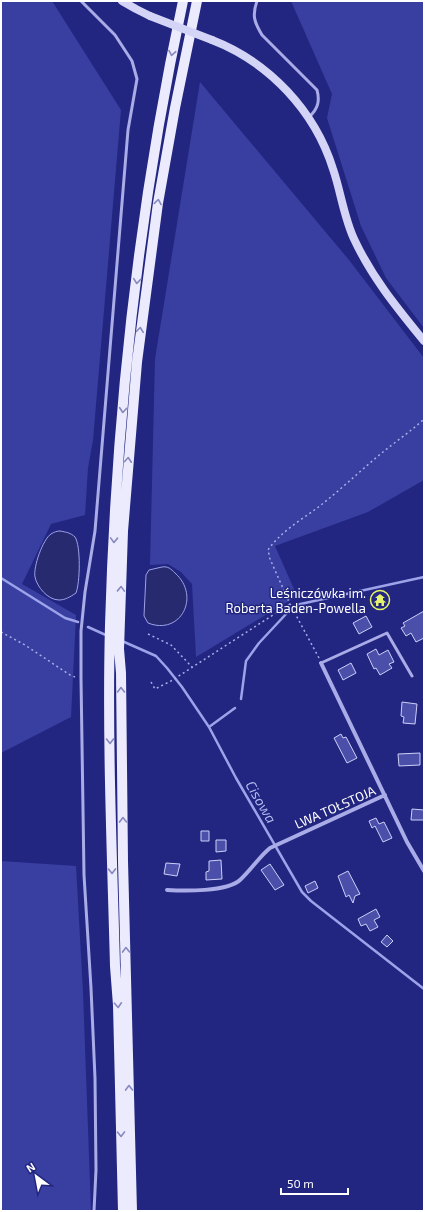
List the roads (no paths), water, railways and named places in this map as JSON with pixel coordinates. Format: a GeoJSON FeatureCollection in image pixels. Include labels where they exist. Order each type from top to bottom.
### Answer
{"type":"FeatureCollection","features":[{"type":"Feature","properties":{"kind":"main road"},"geometry":{"type":"LineString","coordinates":[[123,1211],[111,800],[117,491],[138,268],[158,128],[183,1]]}},
{"type":"Feature","properties":{"kind":"main road"},"geometry":{"type":"LineString","coordinates":[[115,627],[126,481],[142,320],[168,147],[197,1]]}},
{"type":"Feature","properties":{"kind":"main road"},"geometry":{"type":"LineString","coordinates":[[115,648],[121,673],[123,862],[132,1211]]}},
{"type":"Feature","properties":{"kind":"street"},"geometry":{"type":"LineString","coordinates":[[122,1],[150,16],[212,40],[235,51],[273,77],[296,100],[319,134],[328,154],[354,240],[373,275],[390,300],[424,341]]}},
{"type":"Feature","properties":{"kind":"street","name":"LWA TOŁSTOJA"},"geometry":{"type":"LineString","coordinates":[[321,663],[407,842],[424,871]]}},
{"type":"Feature","properties":{"kind":"street","name":"LWA TOŁSTOJA"},"geometry":{"type":"LineString","coordinates":[[167,890],[204,890],[233,884],[239,880],[261,855],[280,842],[385,796]]}},
{"type":"Feature","properties":{"kind":"lane"},"geometry":{"type":"LineString","coordinates":[[81,1],[121,42],[132,61],[137,79],[133,95],[127,138],[95,531],[85,592],[81,631],[84,875],[95,1078],[96,1170],[94,1211]]}},
{"type":"Feature","properties":{"kind":"lane"},"geometry":{"type":"LineString","coordinates":[[257,1],[254,12],[257,26],[262,35],[316,90],[319,96],[318,106],[308,118]]}},
{"type":"Feature","properties":{"kind":"lane"},"geometry":{"type":"LineString","coordinates":[[321,663],[387,633],[412,676]]}},
{"type":"Feature","properties":{"kind":"waterway"},"geometry":{"type":"LineString","coordinates":[[296,605],[424,577]]}},
{"type":"Feature","properties":{"kind":"waterway","name":"Cisowa"},"geometry":{"type":"LineString","coordinates":[[1,578],[65,618],[78,622]]}},
{"type":"Feature","properties":{"kind":"waterway"},"geometry":{"type":"LineString","coordinates":[[241,699],[246,661],[259,643],[287,613]]}},
{"type":"Feature","properties":{"kind":"waterway","name":"Cisowa"},"geometry":{"type":"LineString","coordinates":[[88,627],[108,636]]}},
{"type":"Feature","properties":{"kind":"waterway","name":"Cisowa"},"geometry":{"type":"LineString","coordinates":[[122,641],[156,656],[182,687],[209,727],[236,778],[302,892],[311,901],[424,989]]}},
{"type":"Feature","properties":{"kind":"waterway"},"geometry":{"type":"LineString","coordinates":[[209,727],[235,708]]}},
{"type":"Feature","properties":{"kind":"place","name":"Leśniczówka im. Roberta Baden-Powella"},"geometry":{"type":"Point","coordinates":[380,600]}}]}
